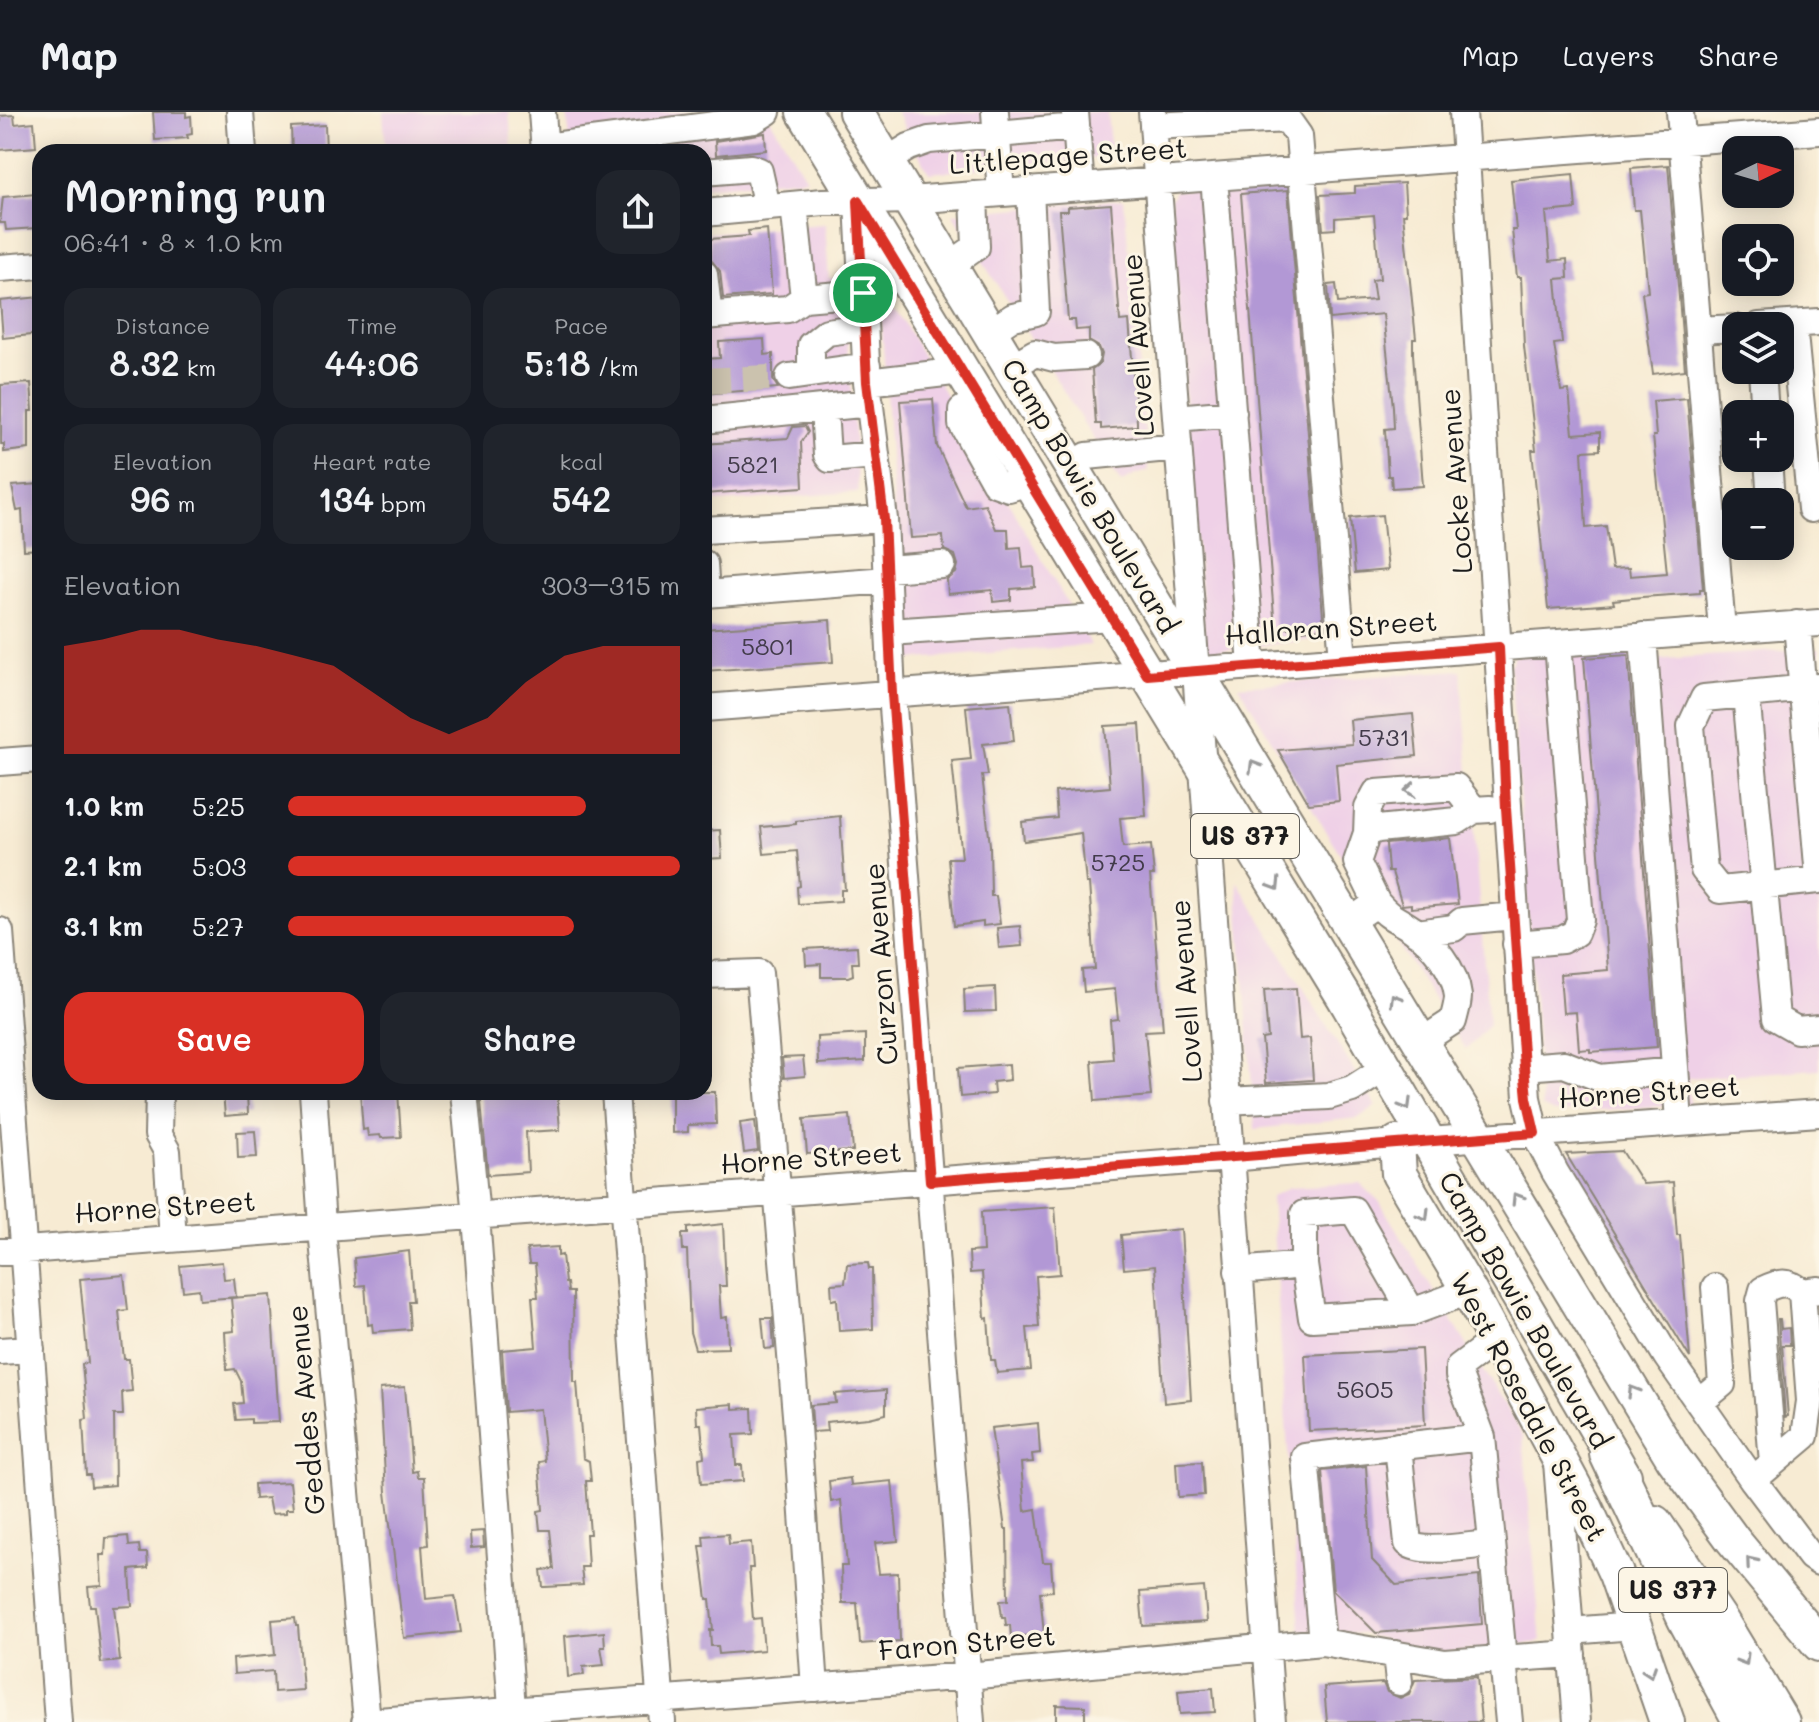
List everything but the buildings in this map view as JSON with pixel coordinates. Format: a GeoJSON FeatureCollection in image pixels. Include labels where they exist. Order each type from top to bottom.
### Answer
{"type":"FeatureCollection","features":[{"type":"Feature","properties":{"kind":"highway","name":"US 377"},"geometry":{"type":"LineString","coordinates":[[1609,1454],[1687,1619],[1743,1722]]}},
{"type":"Feature","properties":{"kind":"main road","name":"Camp Bowie Boulevard"},"geometry":{"type":"LineString","coordinates":[[804,112],[1344,997],[1385,1068],[1412,1142],[1609,1454],[1721,1621],[1782,1722]]}},
{"type":"Feature","properties":{"kind":"main road","name":"Camp Bowie Boulevard"},"geometry":{"type":"LineString","coordinates":[[856,112],[1673,1458],[1733,1540],[1819,1644]]}},
{"type":"Feature","properties":{"kind":"main road","name":"West Rosedale Street"},"geometry":{"type":"LineString","coordinates":[[1412,1142],[1399,1174],[1469,1291],[1592,1521],[1616,1574],[1667,1722]]}},
{"type":"Feature","properties":{"kind":"street"},"geometry":{"type":"LineString","coordinates":[[240,112],[242,144]]}},
{"type":"Feature","properties":{"kind":"street"},"geometry":{"type":"LineString","coordinates":[[542,112],[545,144]]}},
{"type":"Feature","properties":{"kind":"street"},"geometry":{"type":"LineString","coordinates":[[620,144],[754,120],[767,112]]}},
{"type":"Feature","properties":{"kind":"street","name":"Locke Avenue"},"geometry":{"type":"LineString","coordinates":[[1463,112],[1524,1067],[1535,1133],[1555,1172],[1667,1357],[1753,1480],[1811,1557],[1819,1562]]}},
{"type":"Feature","properties":{"kind":"street"},"geometry":{"type":"LineString","coordinates":[[1680,112],[1698,330],[1722,500]]}},
{"type":"Feature","properties":{"kind":"street"},"geometry":{"type":"LineString","coordinates":[[1152,119],[1287,119],[1299,124],[1343,659]]}},
{"type":"Feature","properties":{"kind":"street","name":"Lovell Avenue"},"geometry":{"type":"LineString","coordinates":[[1152,119],[1196,671],[1272,1722]]}},
{"type":"Feature","properties":{"kind":"street"},"geometry":{"type":"LineString","coordinates":[[886,161],[909,147],[996,122],[1075,120],[1081,187]]}},
{"type":"Feature","properties":{"kind":"street"},"geometry":{"type":"LineString","coordinates":[[996,122],[1001,193]]}},
{"type":"Feature","properties":{"kind":"street","name":"Littlepage Street"},"geometry":{"type":"LineString","coordinates":[[712,212],[1819,131]]}},
{"type":"Feature","properties":{"kind":"street"},"geometry":{"type":"LineString","coordinates":[[712,171],[751,168],[759,171],[767,207]]}},
{"type":"Feature","properties":{"kind":"street"},"geometry":{"type":"LineString","coordinates":[[1214,177],[1252,666]]}},
{"type":"Feature","properties":{"kind":"street"},"geometry":{"type":"LineString","coordinates":[[990,332],[1013,317],[1036,312],[1030,190]]}},
{"type":"Feature","properties":{"kind":"street"},"geometry":{"type":"LineString","coordinates":[[949,266],[976,247],[974,195]]}},
{"type":"Feature","properties":{"kind":"street","name":"Curzon Avenue"},"geometry":{"type":"LineString","coordinates":[[858,201],[868,384],[884,519],[892,694],[971,1722]]}},
{"type":"Feature","properties":{"kind":"street"},"geometry":{"type":"LineString","coordinates":[[794,205],[804,298]]}},
{"type":"Feature","properties":{"kind":"street"},"geometry":{"type":"LineString","coordinates":[[0,268],[32,266]]}},
{"type":"Feature","properties":{"kind":"street"},"geometry":{"type":"LineString","coordinates":[[712,316],[788,309],[804,298],[863,293]]}},
{"type":"Feature","properties":{"kind":"street"},"geometry":{"type":"LineString","coordinates":[[1794,510],[1815,508],[1806,323]]}},
{"type":"Feature","properties":{"kind":"street"},"geometry":{"type":"LineString","coordinates":[[864,327],[827,332],[811,345],[800,375],[868,384],[970,385]]}},
{"type":"Feature","properties":{"kind":"street"},"geometry":{"type":"LineString","coordinates":[[1698,330],[1722,329]]}},
{"type":"Feature","properties":{"kind":"street"},"geometry":{"type":"LineString","coordinates":[[1011,367],[1035,353],[1054,358],[1086,356]]}},
{"type":"Feature","properties":{"kind":"street"},"geometry":{"type":"LineString","coordinates":[[712,419],[824,410],[868,384]]}},
{"type":"Feature","properties":{"kind":"street"},"geometry":{"type":"LineString","coordinates":[[824,410],[827,455],[830,459],[875,455]]}},
{"type":"Feature","properties":{"kind":"street"},"geometry":{"type":"LineString","coordinates":[[1176,418],[1233,413]]}},
{"type":"Feature","properties":{"kind":"street"},"geometry":{"type":"LineString","coordinates":[[1072,466],[1087,456],[1178,447]]}},
{"type":"Feature","properties":{"kind":"street"},"geometry":{"type":"LineString","coordinates":[[712,530],[884,519]]}},
{"type":"Feature","properties":{"kind":"street"},"geometry":{"type":"LineString","coordinates":[[1722,630],[1723,560]]}},
{"type":"Feature","properties":{"kind":"street"},"geometry":{"type":"LineString","coordinates":[[712,593],[942,565]]}},
{"type":"Feature","properties":{"kind":"street"},"geometry":{"type":"LineString","coordinates":[[889,632],[1112,617]]}},
{"type":"Feature","properties":{"kind":"street"},"geometry":{"type":"LineString","coordinates":[[1808,624],[1811,688],[1817,839],[1819,879],[1720,890],[1704,870],[1691,726],[1704,698],[1811,688]]}},
{"type":"Feature","properties":{"kind":"street","name":"Halloran Street"},"geometry":{"type":"LineString","coordinates":[[712,707],[1808,624]]}},
{"type":"Feature","properties":{"kind":"street"},"geometry":{"type":"LineString","coordinates":[[1643,636],[1679,1121]]}},
{"type":"Feature","properties":{"kind":"street"},"geometry":{"type":"LineString","coordinates":[[1516,944],[1562,940],[1575,933],[1580,920],[1558,643]]}},
{"type":"Feature","properties":{"kind":"street"},"geometry":{"type":"LineString","coordinates":[[1746,694],[1776,1018],[1797,1030],[1819,1028]]}},
{"type":"Feature","properties":{"kind":"street"},"geometry":{"type":"LineString","coordinates":[[0,762],[32,760]]}},
{"type":"Feature","properties":{"kind":"street"},"geometry":{"type":"LineString","coordinates":[[1421,1042],[1453,1021],[1458,998],[1454,979],[1437,950],[1410,927],[1391,919],[1377,903],[1357,862],[1367,833],[1368,808],[1376,793],[1456,787],[1474,810]]}},
{"type":"Feature","properties":{"kind":"street"},"geometry":{"type":"LineString","coordinates":[[1367,833],[1378,829],[1457,821],[1474,810],[1506,808]]}},
{"type":"Feature","properties":{"kind":"street"},"geometry":{"type":"LineString","coordinates":[[1348,922],[1377,903]]}},
{"type":"Feature","properties":{"kind":"street"},"geometry":{"type":"LineString","coordinates":[[1417,933],[1454,928],[1462,921],[1514,916]]}},
{"type":"Feature","properties":{"kind":"street"},"geometry":{"type":"LineString","coordinates":[[0,931],[12,1251],[31,1349],[58,1722]]}},
{"type":"Feature","properties":{"kind":"street"},"geometry":{"type":"LineString","coordinates":[[712,975],[759,973],[797,1427],[815,1688]]}},
{"type":"Feature","properties":{"kind":"street"},"geometry":{"type":"LineString","coordinates":[[1524,1067],[1564,1064],[1600,1078],[1675,1071]]}},
{"type":"Feature","properties":{"kind":"street"},"geometry":{"type":"LineString","coordinates":[[1226,1101],[1329,1096],[1352,1089],[1385,1068]]}},
{"type":"Feature","properties":{"kind":"street"},"geometry":{"type":"LineString","coordinates":[[159,1100],[158,1135],[167,1151],[173,1238]]}},
{"type":"Feature","properties":{"kind":"street","name":"Geddes Avenue"},"geometry":{"type":"LineString","coordinates":[[314,1100],[366,1722]]}},
{"type":"Feature","properties":{"kind":"street"},"geometry":{"type":"LineString","coordinates":[[465,1100],[512,1716]]}},
{"type":"Feature","properties":{"kind":"street"},"geometry":{"type":"LineString","coordinates":[[616,1100],[661,1711]]}},
{"type":"Feature","properties":{"kind":"street","name":"Horne Street"},"geometry":{"type":"LineString","coordinates":[[12,1251],[1679,1121],[1819,1113]]}},
{"type":"Feature","properties":{"kind":"street"},"geometry":{"type":"LineString","coordinates":[[1412,1312],[1353,1210],[1304,1214],[1304,1265],[1312,1318],[1412,1312],[1469,1291]]}},
{"type":"Feature","properties":{"kind":"street"},"geometry":{"type":"LineString","coordinates":[[1238,1271],[1304,1265]]}},
{"type":"Feature","properties":{"kind":"street"},"geometry":{"type":"LineString","coordinates":[[1753,1480],[1805,1436],[1813,1394],[1808,1297],[1791,1283],[1777,1283],[1763,1290],[1760,1301],[1773,1463]]}},
{"type":"Feature","properties":{"kind":"street"},"geometry":{"type":"LineString","coordinates":[[1699,1403],[1722,1384],[1715,1287]]}},
{"type":"Feature","properties":{"kind":"street"},"geometry":{"type":"LineString","coordinates":[[1495,1340],[1459,1367],[1459,1376],[1482,1437],[1509,1722]]}},
{"type":"Feature","properties":{"kind":"street"},"geometry":{"type":"LineString","coordinates":[[0,1351],[31,1349]]}},
{"type":"Feature","properties":{"kind":"street"},"geometry":{"type":"LineString","coordinates":[[1322,1642],[1305,1457],[1482,1437]]}},
{"type":"Feature","properties":{"kind":"street"},"geometry":{"type":"LineString","coordinates":[[1398,1446],[1408,1543],[1414,1548],[1427,1549],[1490,1544]]}},
{"type":"Feature","properties":{"kind":"street"},"geometry":{"type":"LineString","coordinates":[[1557,1455],[1577,1722]]}},
{"type":"Feature","properties":{"kind":"street","name":"Faron Street"},"geometry":{"type":"LineString","coordinates":[[366,1722],[661,1711],[815,1688],[968,1676],[1265,1645],[1322,1642],[1445,1663],[1503,1660],[1634,1626]]}},
{"type":"Feature","properties":{"kind":"street"},"geometry":{"type":"LineString","coordinates":[[1396,1654],[1399,1682]]}},
{"type":"Feature","properties":{"kind":"shaded area"},"geometry":{"type":"Polygon","coordinates":[[[383,112],[509,112],[512,144],[385,144],[383,112]]]}},
{"type":"Feature","properties":{"kind":"shaded area"},"geometry":{"type":"Polygon","coordinates":[[[567,112],[766,112],[806,178],[712,186],[712,144],[570,144],[567,112]]]}},
{"type":"Feature","properties":{"kind":"shaded area"},"geometry":{"type":"Polygon","coordinates":[[[896,112],[1107,112],[1111,157],[929,173],[896,112]]]}},
{"type":"Feature","properties":{"kind":"shaded area"},"geometry":{"type":"Polygon","coordinates":[[[1309,177],[1348,636],[1210,651],[1205,645],[1171,199],[1175,191],[1309,177]]]}},
{"type":"Feature","properties":{"kind":"shaded area"},"geometry":{"type":"Polygon","coordinates":[[[1124,199],[1148,471],[1121,483],[953,214],[1124,199]]]}},
{"type":"Feature","properties":{"kind":"shaded area"},"geometry":{"type":"Polygon","coordinates":[[[825,224],[829,278],[843,278],[858,492],[712,502],[712,232],[825,224]]]}},
{"type":"Feature","properties":{"kind":"shaded area"},"geometry":{"type":"Polygon","coordinates":[[[879,280],[1083,630],[1091,645],[903,660],[879,280]]]}},
{"type":"Feature","properties":{"kind":"shaded area"},"geometry":{"type":"Polygon","coordinates":[[[1651,647],[1652,660],[1819,648],[1819,1069],[1688,1078],[1690,1104],[1554,1113],[1542,1107],[1510,666],[1515,656],[1651,647]]]}},
{"type":"Feature","properties":{"kind":"shaded area"},"geometry":{"type":"Polygon","coordinates":[[[1461,670],[1489,1025],[1466,1050],[1330,838],[1239,686],[1461,670]]]}},
{"type":"Feature","properties":{"kind":"shaded area"},"geometry":{"type":"Polygon","coordinates":[[[1237,881],[1376,1106],[1358,1118],[1255,1129],[1237,881]]]}},
{"type":"Feature","properties":{"kind":"shaded area"},"geometry":{"type":"Polygon","coordinates":[[[1360,1183],[1379,1201],[1523,1436],[1541,1642],[1436,1654],[1363,1634],[1300,1631],[1271,1197],[1289,1187],[1360,1183]]]}},
{"type":"Feature","properties":{"kind":"tunnel"},"geometry":{"type":"LineString","coordinates":[[712,381],[789,377]]}},
{"type":"Feature","properties":{"kind":"route"},"geometry":{"type":"LineString","coordinates":[[858,201],[1147,675],[1499,647],[1506,808],[1524,1067],[1535,1133],[930,1181],[892,694],[884,519],[867,382],[863,293],[858,201]]}}]}
